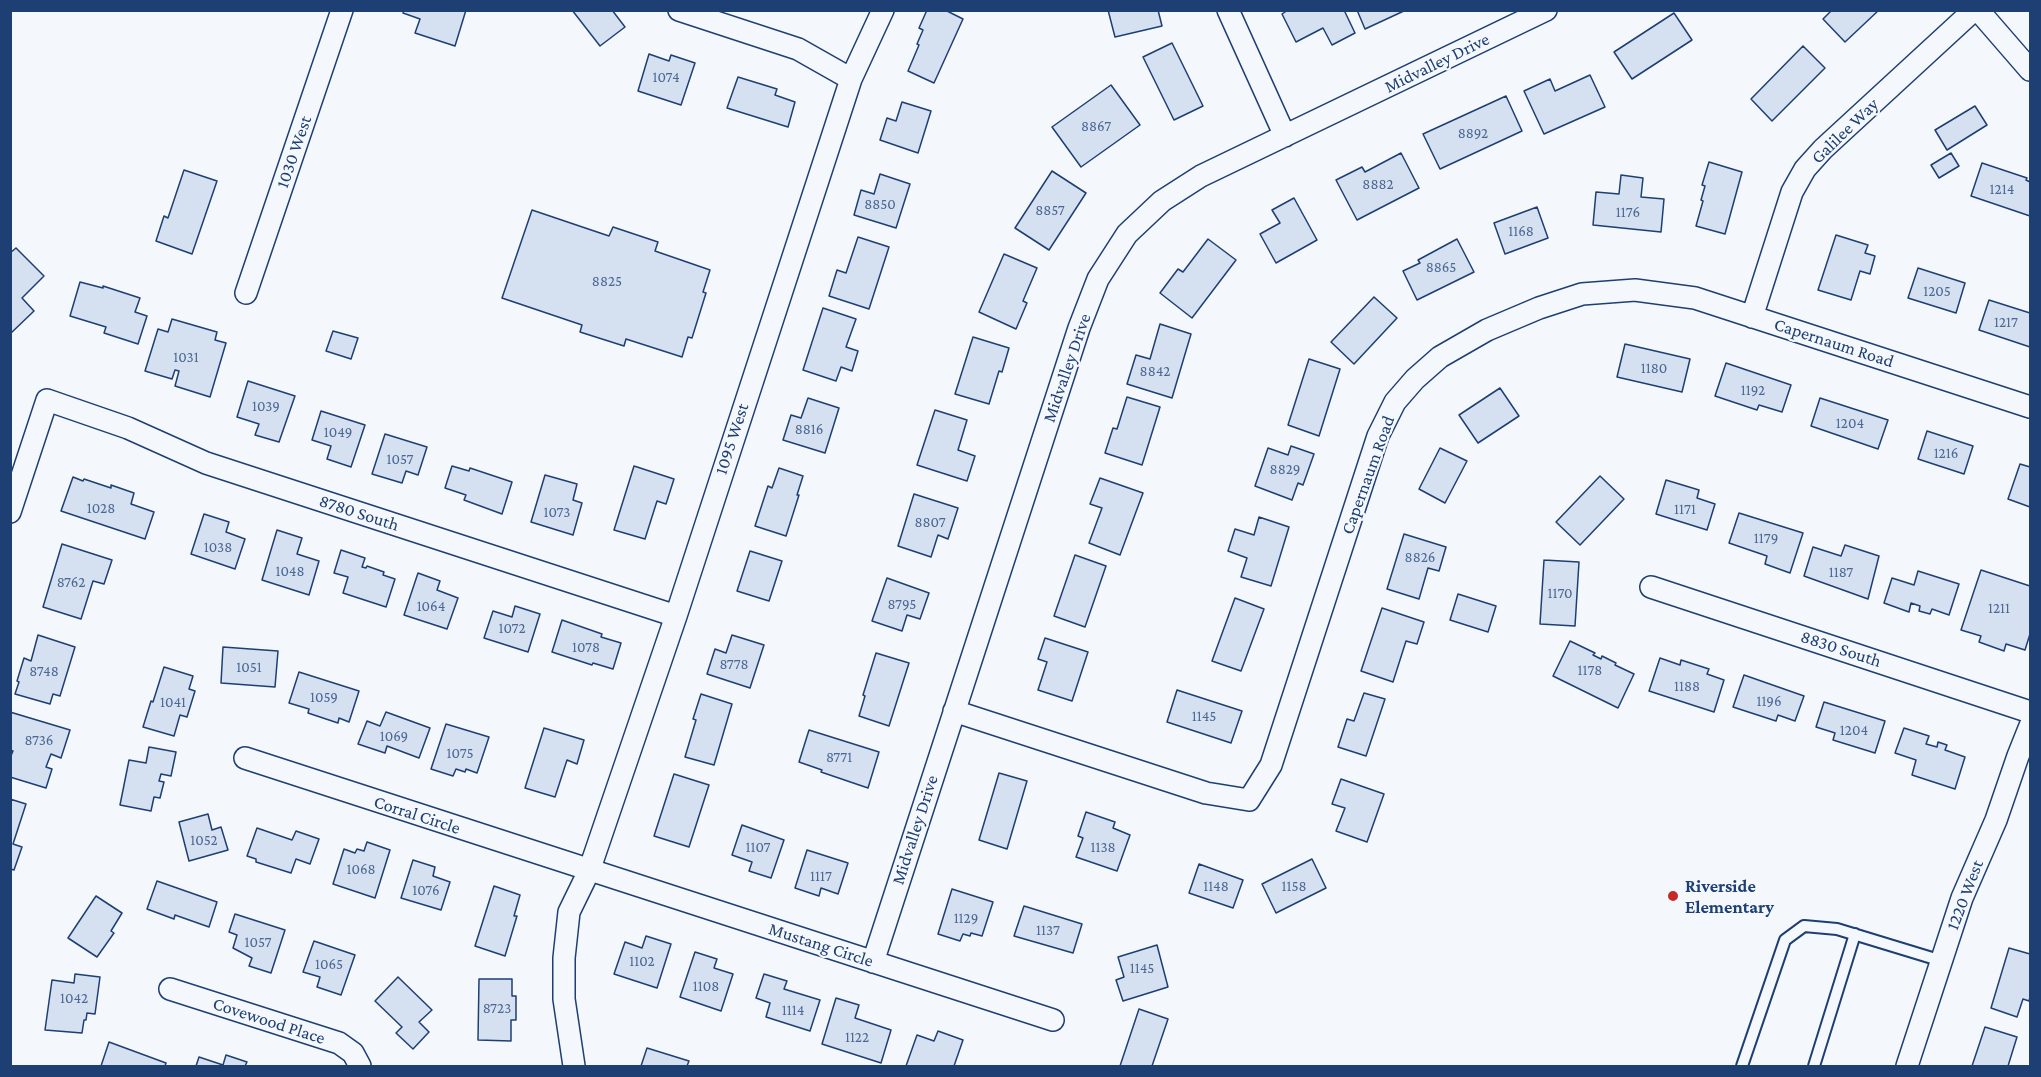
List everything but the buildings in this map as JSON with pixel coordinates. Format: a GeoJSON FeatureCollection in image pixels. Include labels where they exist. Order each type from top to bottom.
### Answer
{"type":"FeatureCollection","features":[{"type":"Feature","properties":{"kind":"street","name":"1030 West"},"geometry":{"type":"LineString","coordinates":[[246,293],[342,10]]}},
{"type":"Feature","properties":{"kind":"street"},"geometry":{"type":"LineString","coordinates":[[679,10],[798,49],[851,79]]}},
{"type":"Feature","properties":{"kind":"street","name":"1095 West"},"geometry":{"type":"LineString","coordinates":[[574,1066],[564,999],[564,958],[569,912],[589,871],[676,616],[851,79],[883,10]]}},
{"type":"Feature","properties":{"kind":"street"},"geometry":{"type":"LineString","coordinates":[[1228,10],[1286,136]]}},
{"type":"Feature","properties":{"kind":"street","name":"Midvalley Drive"},"geometry":{"type":"LineString","coordinates":[[873,962],[1079,328],[1098,279],[1127,234],[1162,201],[1201,176],[1546,10]]}},
{"type":"Feature","properties":{"kind":"street"},"geometry":{"type":"LineString","coordinates":[[1976,10],[2031,70]]}},
{"type":"Feature","properties":{"kind":"street","name":"Galilee Way"},"geometry":{"type":"LineString","coordinates":[[1752,316],[1792,192],[1805,170],[1823,149],[1976,10]]}},
{"type":"Feature","properties":{"kind":"street","name":"Capernaum Road"},"geometry":{"type":"LineString","coordinates":[[954,711],[1206,793],[1250,800],[1271,765],[1378,436],[1395,402],[1414,379],[1440,357],[1486,330],[1539,308],[1582,294],[1635,290],[1695,298],[2031,407]]}},
{"type":"Feature","properties":{"kind":"street","name":"8780 South"},"geometry":{"type":"LineString","coordinates":[[10,512],[47,399],[128,428],[206,463],[676,616]]}},
{"type":"Feature","properties":{"kind":"street","name":"8830 South"},"geometry":{"type":"LineString","coordinates":[[1651,587],[2031,712]]}},
{"type":"Feature","properties":{"kind":"street","name":"1220 West"},"geometry":{"type":"LineString","coordinates":[[1907,1066],[1962,898],[1996,820],[2031,726]]}},
{"type":"Feature","properties":{"kind":"street","name":"Corral Circle"},"geometry":{"type":"LineString","coordinates":[[245,758],[589,871]]}},
{"type":"Feature","properties":{"kind":"street","name":"Mustang Circle"},"geometry":{"type":"LineString","coordinates":[[589,871],[1053,1020]]}},
{"type":"Feature","properties":{"kind":"street","name":"Covewood Place"},"geometry":{"type":"LineString","coordinates":[[170,989],[339,1043],[353,1053],[360,1066]]}},
{"type":"Feature","properties":{"kind":"lane"},"geometry":{"type":"LineString","coordinates":[[1742,1066],[1785,940],[1804,926],[1837,929],[1942,961]]}},
{"type":"Feature","properties":{"kind":"lane"},"geometry":{"type":"LineString","coordinates":[[1814,1066],[1855,934]]}},
{"type":"Feature","properties":{"kind":"place","name":"Riverside Elementary"},"geometry":{"type":"Point","coordinates":[1673,896]}}]}
